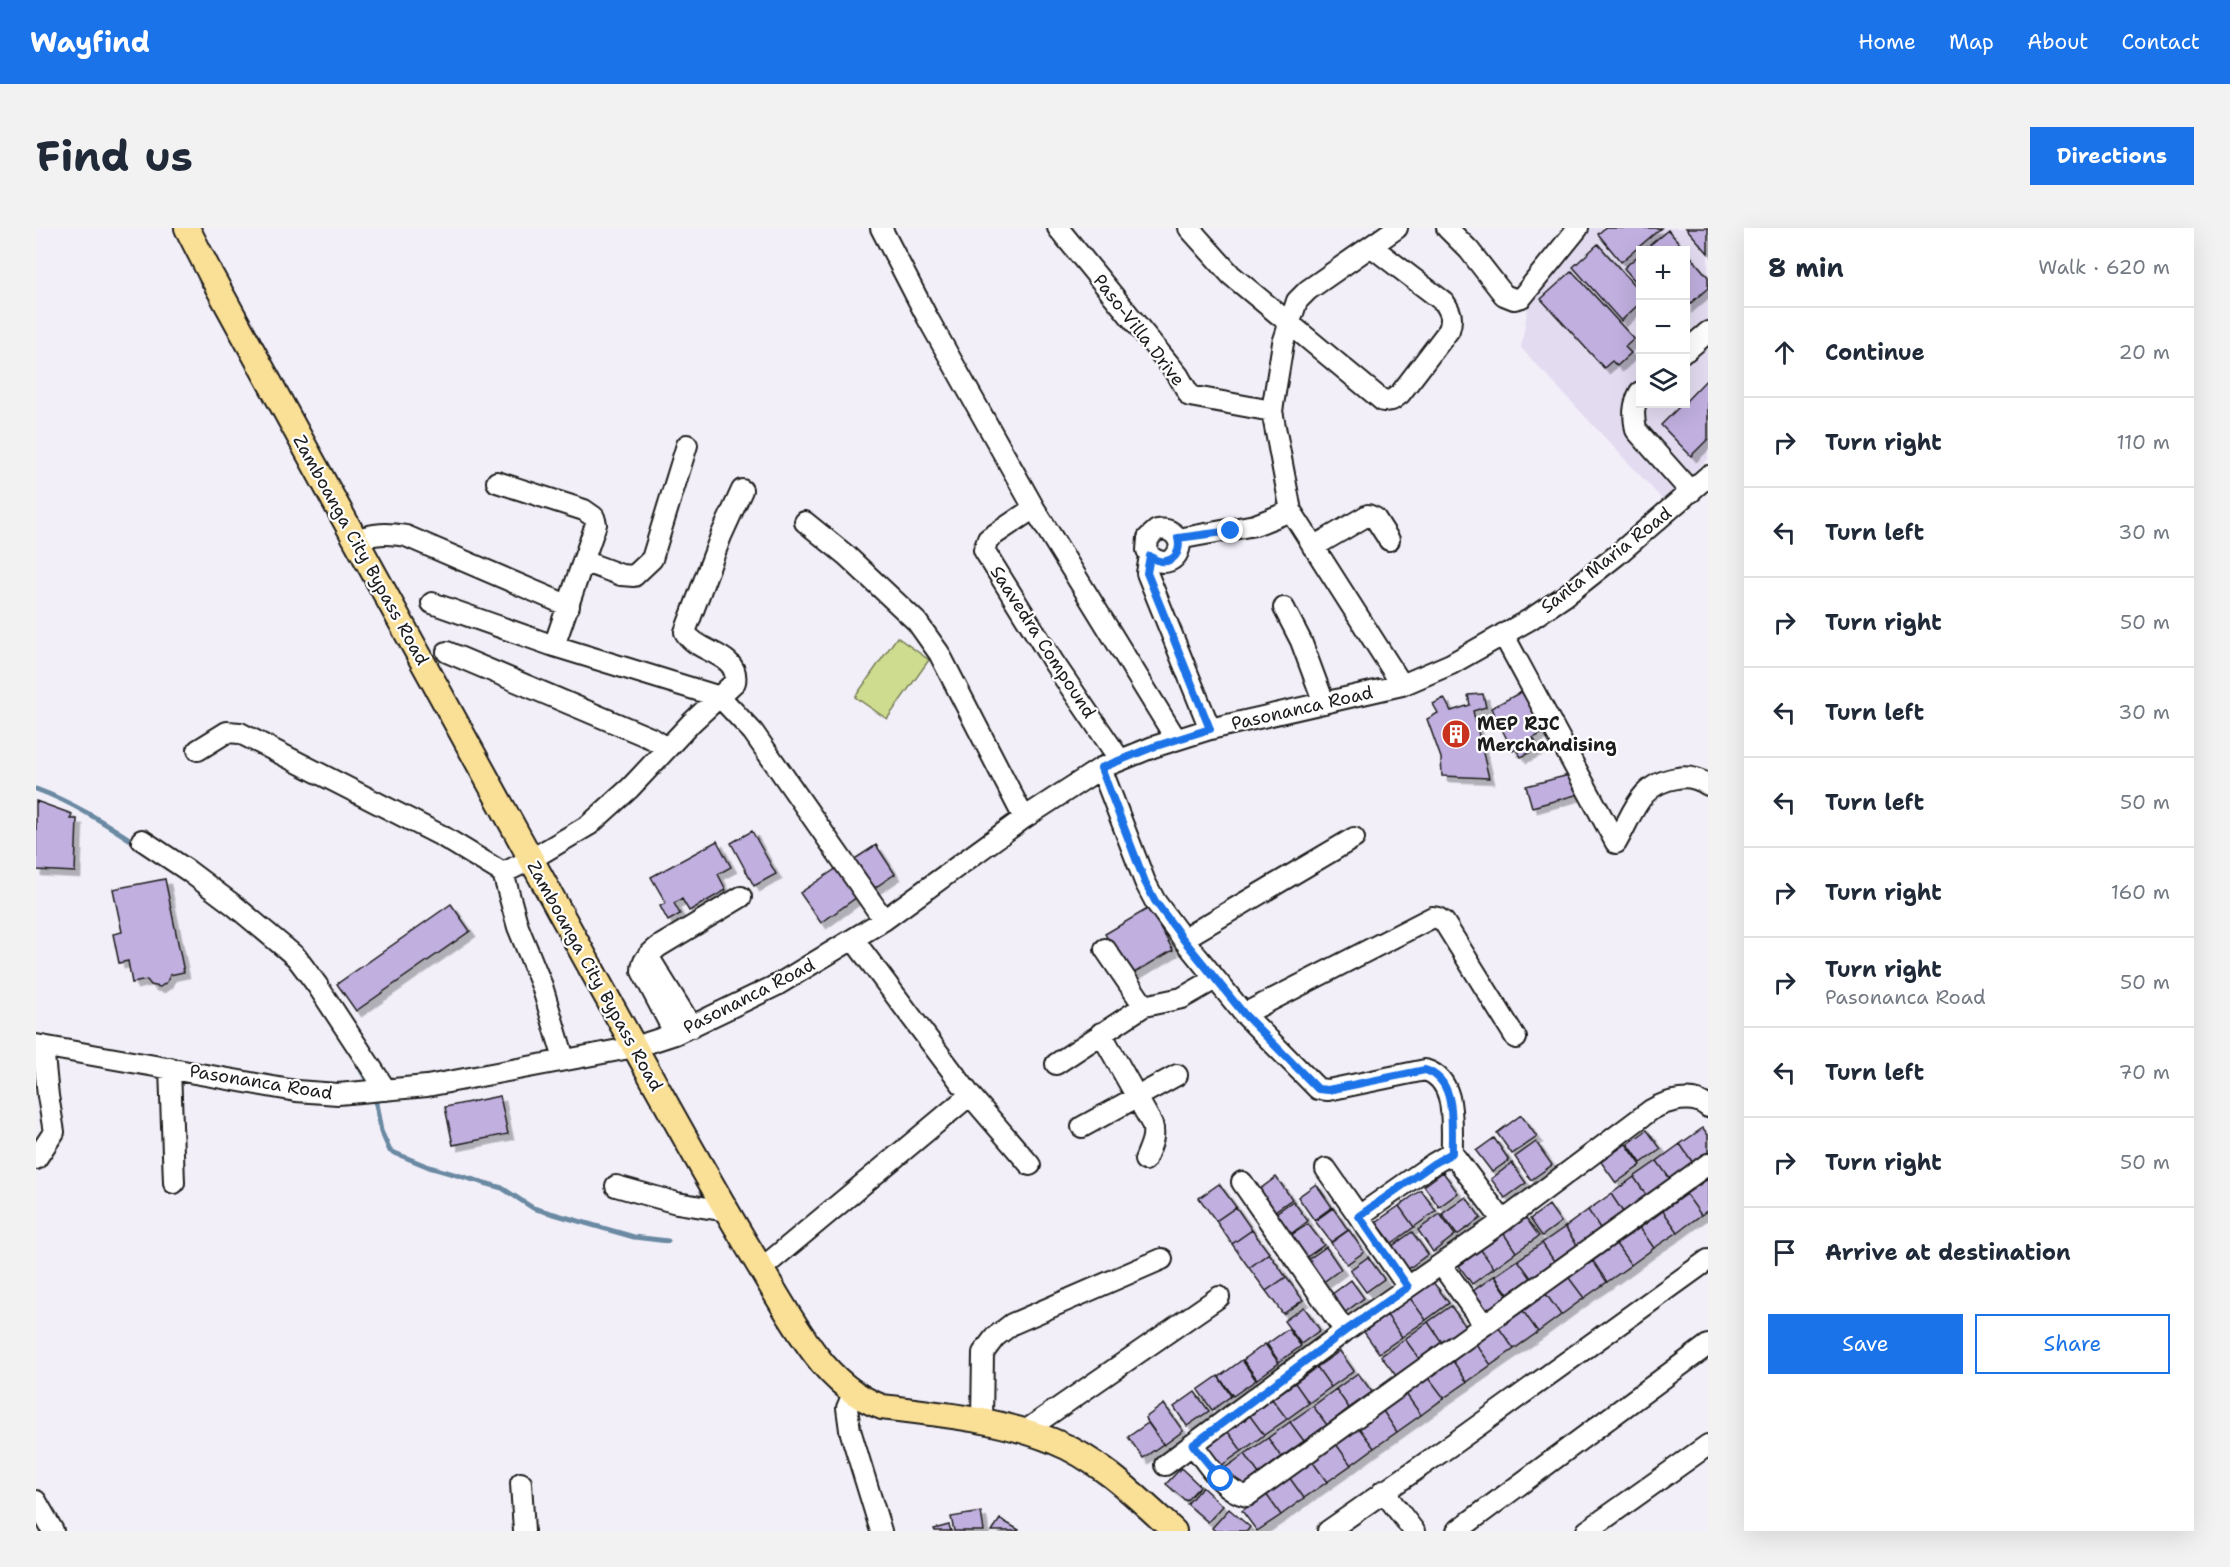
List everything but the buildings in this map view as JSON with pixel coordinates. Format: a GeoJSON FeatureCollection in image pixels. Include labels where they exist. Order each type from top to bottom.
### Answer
{"type":"FeatureCollection","features":[{"type":"Feature","properties":{"kind":"main road","name":"Zamboanga City Bypass Road"},"geometry":{"type":"LineString","coordinates":[[188,228],[530,860],[727,1211],[796,1328],[817,1358],[854,1394],[882,1407],[982,1420],[1054,1441],[1082,1456],[1142,1502],[1174,1531]]}},
{"type":"Feature","properties":{"kind":"street"},"geometry":{"type":"LineString","coordinates":[[881,228],[927,316],[1034,508],[1176,739]]}},
{"type":"Feature","properties":{"kind":"street","name":"Paso-Villa Drive"},"geometry":{"type":"LineString","coordinates":[[1058,228],[1178,375],[1190,396],[1272,411]]}},
{"type":"Feature","properties":{"kind":"street"},"geometry":{"type":"LineString","coordinates":[[1189,228],[1232,275],[1383,401],[1392,400],[1401,394],[1449,330],[1452,321],[1450,311],[1444,302],[1372,247]]}},
{"type":"Feature","properties":{"kind":"street"},"geometry":{"type":"LineString","coordinates":[[1397,228],[1308,290],[1297,301],[1283,343],[1272,411],[1291,511],[1402,685]]}},
{"type":"Feature","properties":{"kind":"street"},"geometry":{"type":"LineString","coordinates":[[1447,228],[1469,250],[1504,294],[1514,299],[1522,297],[1578,228]]}},
{"type":"Feature","properties":{"kind":"street"},"geometry":{"type":"LineString","coordinates":[[1690,348],[1708,332]]}},
{"type":"Feature","properties":{"kind":"street"},"geometry":{"type":"LineString","coordinates":[[1636,401],[1634,417],[1636,430],[1691,492]]}},
{"type":"Feature","properties":{"kind":"street"},"geometry":{"type":"LineString","coordinates":[[583,561],[621,575],[634,576],[652,559],[687,445]]}},
{"type":"Feature","properties":{"kind":"street","name":"Santa Maria Road"},"geometry":{"type":"LineString","coordinates":[[1402,685],[1450,664],[1565,596],[1708,477]]}},
{"type":"Feature","properties":{"kind":"street"},"geometry":{"type":"LineString","coordinates":[[497,482],[591,513],[594,517],[596,524],[554,646]]}},
{"type":"Feature","properties":{"kind":"street"},"geometry":{"type":"LineString","coordinates":[[503,873],[530,860],[589,825],[630,788],[667,748],[735,682],[736,674],[732,666],[694,642],[685,632],[720,536],[742,490]]}},
{"type":"Feature","properties":{"kind":"street","name":"Saavedra Compound"},"geometry":{"type":"LineString","coordinates":[[1034,508],[988,539],[984,550],[1054,663],[1120,760]]}},
{"type":"Feature","properties":{"kind":"street"},"geometry":{"type":"LineString","coordinates":[[1210,729],[1149,581],[1147,573],[1150,556],[1155,560],[1169,562],[1179,552],[1178,538],[1231,531],[1255,525],[1291,511]]}},
{"type":"Feature","properties":{"kind":"street"},"geometry":{"type":"LineString","coordinates":[[1313,548],[1368,515],[1375,518],[1389,540]]}},
{"type":"Feature","properties":{"kind":"street"},"geometry":{"type":"LineString","coordinates":[[805,522],[847,556],[917,622],[939,653],[1024,818]]}},
{"type":"Feature","properties":{"kind":"street"},"geometry":{"type":"LineString","coordinates":[[356,540],[387,533],[406,536],[569,606]]}},
{"type":"Feature","properties":{"kind":"street"},"geometry":{"type":"LineString","coordinates":[[432,603],[554,646],[720,697],[753,732],[884,920]]}},
{"type":"Feature","properties":{"kind":"street"},"geometry":{"type":"LineString","coordinates":[[1284,608],[1301,641],[1324,703]]}},
{"type":"Feature","properties":{"kind":"street"},"geometry":{"type":"LineString","coordinates":[[1503,634],[1616,843],[1638,800],[1656,784],[1683,777],[1702,781],[1708,785]]}},
{"type":"Feature","properties":{"kind":"street"},"geometry":{"type":"LineString","coordinates":[[447,652],[653,739],[667,748]]}},
{"type":"Feature","properties":{"kind":"street","name":"Pasonanca Road"},"geometry":{"type":"LineString","coordinates":[[40,1046],[296,1091],[338,1094],[427,1086],[635,1047],[683,1030],[777,985],[884,920],[1024,818],[1101,768],[1176,739],[1210,729],[1402,685]]}},
{"type":"Feature","properties":{"kind":"street"},"geometry":{"type":"LineString","coordinates":[[198,750],[227,732],[240,733],[442,836],[503,873],[518,927],[542,986],[564,1059]]}},
{"type":"Feature","properties":{"kind":"street"},"geometry":{"type":"LineString","coordinates":[[1101,768],[1145,882],[1155,901],[1244,1014],[1318,1089],[1328,1090],[1425,1070],[1433,1072],[1443,1082],[1449,1093],[1452,1153],[1503,1221]]}},
{"type":"Feature","properties":{"kind":"street"},"geometry":{"type":"LineString","coordinates":[[1183,939],[1354,838]]}},
{"type":"Feature","properties":{"kind":"street"},"geometry":{"type":"LineString","coordinates":[[142,840],[211,888],[276,938],[296,957],[386,1090]]}},
{"type":"Feature","properties":{"kind":"street"},"geometry":{"type":"LineString","coordinates":[[683,1030],[648,956],[658,947],[741,897]]}},
{"type":"Feature","properties":{"kind":"street"},"geometry":{"type":"LineString","coordinates":[[1244,1014],[1433,917],[1444,922],[1516,1038]]}},
{"type":"Feature","properties":{"kind":"street"},"geometry":{"type":"LineString","coordinates":[[853,939],[970,1095],[1030,1165]]}},
{"type":"Feature","properties":{"kind":"street"},"geometry":{"type":"LineString","coordinates":[[1105,949],[1144,1006]]}},
{"type":"Feature","properties":{"kind":"street"},"geometry":{"type":"LineString","coordinates":[[1056,1064],[1144,1006],[1182,999],[1215,979]]}},
{"type":"Feature","properties":{"kind":"street"},"geometry":{"type":"LineString","coordinates":[[1101,1033],[1154,1131],[1145,1160]]}},
{"type":"Feature","properties":{"kind":"street"},"geometry":{"type":"LineString","coordinates":[[36,1160],[54,1132],[40,1046]]}},
{"type":"Feature","properties":{"kind":"street"},"geometry":{"type":"LineString","coordinates":[[170,1068],[174,1183]]}},
{"type":"Feature","properties":{"kind":"street"},"geometry":{"type":"LineString","coordinates":[[1082,1127],[1177,1076]]}},
{"type":"Feature","properties":{"kind":"street"},"geometry":{"type":"LineString","coordinates":[[761,1269],[970,1095]]}},
{"type":"Feature","properties":{"kind":"street"},"geometry":{"type":"LineString","coordinates":[[1165,1465],[1345,1331],[1503,1221],[1661,1104],[1686,1100],[1704,1103],[1708,1107]]}},
{"type":"Feature","properties":{"kind":"street"},"geometry":{"type":"LineString","coordinates":[[1359,1216],[1452,1153]]}},
{"type":"Feature","properties":{"kind":"street"},"geometry":{"type":"LineString","coordinates":[[1193,1445],[1236,1494],[1247,1496],[1708,1164]]}},
{"type":"Feature","properties":{"kind":"street"},"geometry":{"type":"LineString","coordinates":[[1326,1168],[1408,1287]]}},
{"type":"Feature","properties":{"kind":"street"},"geometry":{"type":"LineString","coordinates":[[1242,1182],[1345,1331]]}},
{"type":"Feature","properties":{"kind":"street"},"geometry":{"type":"LineString","coordinates":[[616,1186],[662,1200],[727,1211]]}},
{"type":"Feature","properties":{"kind":"street"},"geometry":{"type":"LineString","coordinates":[[982,1420],[983,1353],[995,1337],[1012,1324],[1162,1258]]}},
{"type":"Feature","properties":{"kind":"street"},"geometry":{"type":"LineString","coordinates":[[1328,1531],[1708,1260]]}},
{"type":"Feature","properties":{"kind":"street"},"geometry":{"type":"LineString","coordinates":[[1441,1264],[1484,1325]]}},
{"type":"Feature","properties":{"kind":"street"},"geometry":{"type":"LineString","coordinates":[[1025,1431],[1219,1297]]}},
{"type":"Feature","properties":{"kind":"street"},"geometry":{"type":"LineString","coordinates":[[1457,1531],[1506,1492],[1708,1345]]}},
{"type":"Feature","properties":{"kind":"street"},"geometry":{"type":"LineString","coordinates":[[854,1394],[847,1408],[850,1430],[881,1531]]}},
{"type":"Feature","properties":{"kind":"street"},"geometry":{"type":"LineString","coordinates":[[1587,1531],[1708,1445]]}},
{"type":"Feature","properties":{"kind":"street"},"geometry":{"type":"LineString","coordinates":[[521,1484],[524,1531]]}},
{"type":"Feature","properties":{"kind":"street"},"geometry":{"type":"LineString","coordinates":[[1383,1491],[1414,1531]]}},
{"type":"Feature","properties":{"kind":"street"},"geometry":{"type":"LineString","coordinates":[[36,1501],[53,1531]]}},
{"type":"Feature","properties":{"kind":"shaded area"},"geometry":{"type":"Polygon","coordinates":[[[1591,228],[1708,228],[1708,459],[1663,500],[1521,348],[1529,300],[1591,228]]]}},
{"type":"Feature","properties":{"kind":"green space"},"geometry":{"type":"Polygon","coordinates":[[[897,637],[929,660],[887,719],[855,697],[897,637]]]}},
{"type":"Feature","properties":{"kind":"waterway"},"geometry":{"type":"LineString","coordinates":[[36,789],[75,807],[137,844]]}},
{"type":"Feature","properties":{"kind":"waterway"},"geometry":{"type":"LineString","coordinates":[[274,951],[294,968]]}},
{"type":"Feature","properties":{"kind":"waterway"},"geometry":{"type":"LineString","coordinates":[[357,1063],[366,1079]]}},
{"type":"Feature","properties":{"kind":"waterway"},"geometry":{"type":"LineString","coordinates":[[375,1098],[381,1131],[390,1151],[429,1167],[502,1188],[533,1208],[634,1237],[668,1241]]}},
{"type":"Feature","properties":{"kind":"place","name":"MEP RJC Merchandising"},"geometry":{"type":"Point","coordinates":[1456,734]}},
{"type":"Feature","properties":{"kind":"route"},"geometry":{"type":"LineString","coordinates":[[1221,1479],[1193,1445],[1345,1331],[1408,1287],[1359,1216],[1452,1153],[1449,1093],[1443,1082],[1433,1072],[1425,1070],[1328,1090],[1318,1089],[1244,1014],[1155,901],[1145,882],[1101,768],[1153,747],[1210,729],[1147,573],[1150,556],[1162,562],[1169,562],[1174,558],[1179,552],[1178,538],[1231,531]]}}]}
